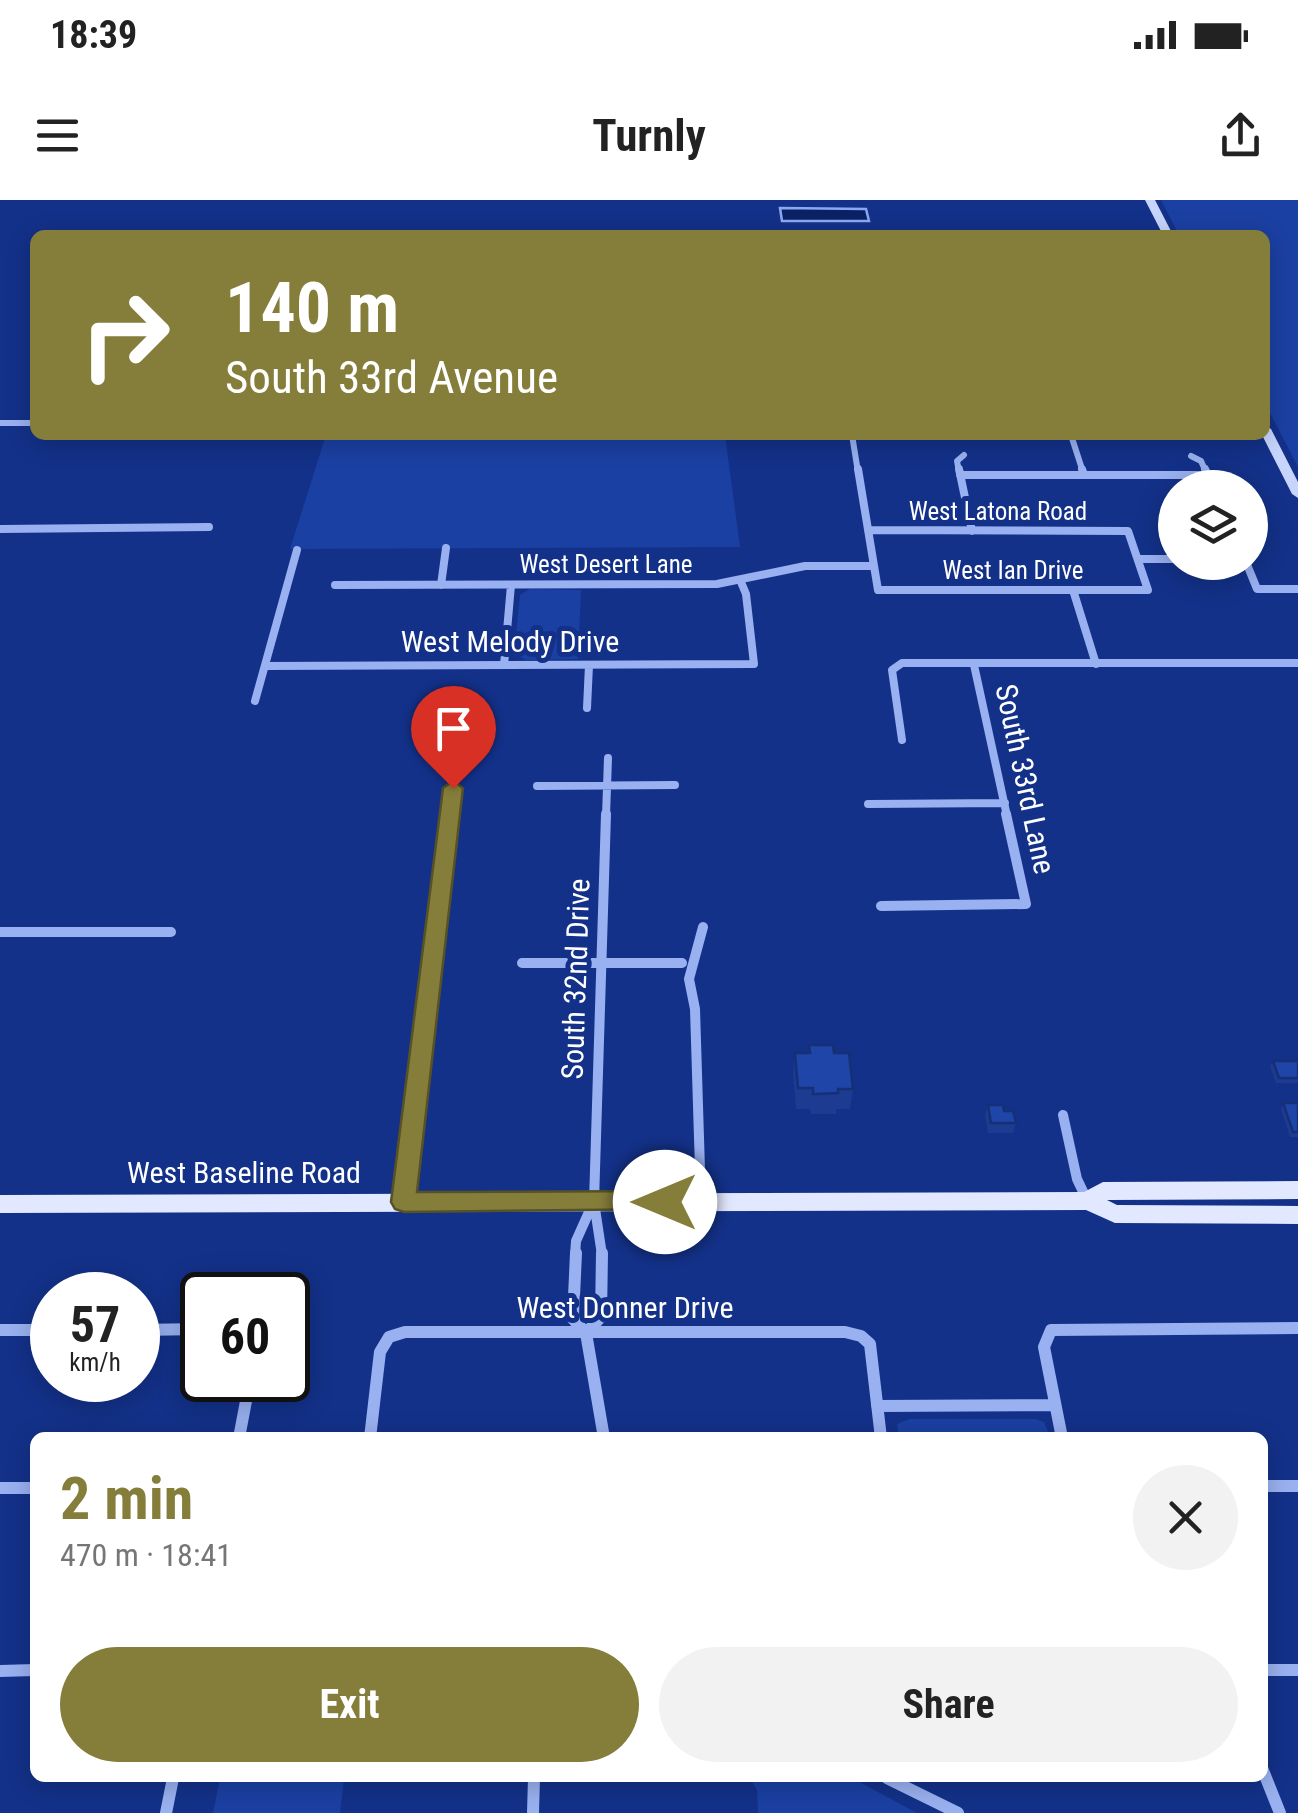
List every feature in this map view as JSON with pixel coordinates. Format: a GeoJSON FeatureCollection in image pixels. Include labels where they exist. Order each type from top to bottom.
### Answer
{"type":"FeatureCollection","features":[{"type":"Feature","properties":{"kind":"main road"},"geometry":{"type":"LineString","coordinates":[[1150,200],[1165,230]]}},
{"type":"Feature","properties":{"kind":"main road"},"geometry":{"type":"LineString","coordinates":[[1270,439],[1298,494]]}},
{"type":"Feature","properties":{"kind":"main road"},"geometry":{"type":"LineString","coordinates":[[1161,1215],[1193,1204],[1279,1200],[1292,1190]]}},
{"type":"Feature","properties":{"kind":"main road","name":"West Baseline Road"},"geometry":{"type":"LineString","coordinates":[[1088,1201],[1103,1191],[1292,1190]]}},
{"type":"Feature","properties":{"kind":"main road","name":"West Baseline Road"},"geometry":{"type":"LineString","coordinates":[[0,1204],[1088,1201],[1115,1214],[1298,1215]]}},
{"type":"Feature","properties":{"kind":"street"},"geometry":{"type":"LineString","coordinates":[[0,423],[30,423]]}},
{"type":"Feature","properties":{"kind":"street"},"geometry":{"type":"LineString","coordinates":[[853,440],[874,566]]}},
{"type":"Feature","properties":{"kind":"street"},"geometry":{"type":"LineString","coordinates":[[1072,440],[1084,475]]}},
{"type":"Feature","properties":{"kind":"street"},"geometry":{"type":"LineString","coordinates":[[964,455],[957,461],[972,530]]}},
{"type":"Feature","properties":{"kind":"street"},"geometry":{"type":"LineString","coordinates":[[1192,456],[1206,470]]}},
{"type":"Feature","properties":{"kind":"street"},"geometry":{"type":"LineString","coordinates":[[960,475],[1158,475]]}},
{"type":"Feature","properties":{"kind":"street"},"geometry":{"type":"LineString","coordinates":[[0,529],[209,528]]}},
{"type":"Feature","properties":{"kind":"street","name":"West Latona Road"},"geometry":{"type":"LineString","coordinates":[[868,530],[1128,531],[1138,559]]}},
{"type":"Feature","properties":{"kind":"street"},"geometry":{"type":"LineString","coordinates":[[441,585],[446,548]]}},
{"type":"Feature","properties":{"kind":"street"},"geometry":{"type":"LineString","coordinates":[[256,701],[297,550]]}},
{"type":"Feature","properties":{"kind":"street"},"geometry":{"type":"LineString","coordinates":[[1138,559],[1158,559]]}},
{"type":"Feature","properties":{"kind":"street","name":"West Ian Drive"},"geometry":{"type":"LineString","coordinates":[[874,566],[878,590],[1148,590],[1138,559]]}},
{"type":"Feature","properties":{"kind":"street","name":"West Desert Lane"},"geometry":{"type":"LineString","coordinates":[[335,585],[741,582],[806,566],[874,566]]}},
{"type":"Feature","properties":{"kind":"street"},"geometry":{"type":"LineString","coordinates":[[1254,580],[1258,589],[1298,588]]}},
{"type":"Feature","properties":{"kind":"street","name":"West Melody Drive"},"geometry":{"type":"LineString","coordinates":[[265,666],[754,664],[746,594],[741,582]]}},
{"type":"Feature","properties":{"kind":"street"},"geometry":{"type":"LineString","coordinates":[[504,665],[512,585]]}},
{"type":"Feature","properties":{"kind":"street"},"geometry":{"type":"LineString","coordinates":[[1073,590],[1096,664]]}},
{"type":"Feature","properties":{"kind":"street"},"geometry":{"type":"LineString","coordinates":[[902,740],[892,670],[896,665],[1298,663]]}},
{"type":"Feature","properties":{"kind":"street"},"geometry":{"type":"LineString","coordinates":[[587,708],[589,665]]}},
{"type":"Feature","properties":{"kind":"street","name":"South 33rd Lane"},"geometry":{"type":"LineString","coordinates":[[881,906],[1026,904],[974,665]]}},
{"type":"Feature","properties":{"kind":"street","name":"South 32nd Drive"},"geometry":{"type":"LineString","coordinates":[[594,1202],[608,758]]}},
{"type":"Feature","properties":{"kind":"street"},"geometry":{"type":"LineString","coordinates":[[537,786],[675,784]]}},
{"type":"Feature","properties":{"kind":"street"},"geometry":{"type":"LineString","coordinates":[[404,1202],[453,788]]}},
{"type":"Feature","properties":{"kind":"street"},"geometry":{"type":"LineString","coordinates":[[868,804],[1005,804]]}},
{"type":"Feature","properties":{"kind":"street"},"geometry":{"type":"LineString","coordinates":[[700,1202],[695,1009],[690,997],[690,965],[703,927]]}},
{"type":"Feature","properties":{"kind":"street"},"geometry":{"type":"LineString","coordinates":[[0,932],[171,932]]}},
{"type":"Feature","properties":{"kind":"street"},"geometry":{"type":"LineString","coordinates":[[522,964],[682,963]]}},
{"type":"Feature","properties":{"kind":"street"},"geometry":{"type":"LineString","coordinates":[[1063,1114],[1077,1179],[1088,1201]]}},
{"type":"Feature","properties":{"kind":"street"},"geometry":{"type":"LineString","coordinates":[[586,1334],[601,1318],[602,1242],[594,1202]]}},
{"type":"Feature","properties":{"kind":"street"},"geometry":{"type":"LineString","coordinates":[[594,1202],[576,1241],[573,1319],[586,1334],[603,1432]]}},
{"type":"Feature","properties":{"kind":"street"},"geometry":{"type":"LineString","coordinates":[[574,1283],[601,1283]]}},
{"type":"Feature","properties":{"kind":"street"},"geometry":{"type":"LineString","coordinates":[[1061,1432],[1044,1347],[1051,1330],[1298,1328]]}},
{"type":"Feature","properties":{"kind":"street"},"geometry":{"type":"LineString","coordinates":[[0,1330],[30,1330]]}},
{"type":"Feature","properties":{"kind":"street","name":"West Donner Drive"},"geometry":{"type":"LineString","coordinates":[[371,1432],[380,1352],[389,1337],[404,1332],[845,1332],[861,1336],[870,1344],[877,1406]]}},
{"type":"Feature","properties":{"kind":"street"},"geometry":{"type":"LineString","coordinates":[[240,1432],[246,1402]]}},
{"type":"Feature","properties":{"kind":"street"},"geometry":{"type":"LineString","coordinates":[[879,1432],[877,1406],[1055,1405]]}},
{"type":"Feature","properties":{"kind":"street"},"geometry":{"type":"LineString","coordinates":[[1268,1486],[1298,1486]]}},
{"type":"Feature","properties":{"kind":"street"},"geometry":{"type":"LineString","coordinates":[[0,1488],[30,1488]]}},
{"type":"Feature","properties":{"kind":"street"},"geometry":{"type":"LineString","coordinates":[[0,1670],[30,1670]]}},
{"type":"Feature","properties":{"kind":"street"},"geometry":{"type":"LineString","coordinates":[[1268,1670],[1298,1670]]}},
{"type":"Feature","properties":{"kind":"street"},"geometry":{"type":"LineString","coordinates":[[166,1813],[172,1782]]}},
{"type":"Feature","properties":{"kind":"street"},"geometry":{"type":"LineString","coordinates":[[533,1813],[534,1782]]}},
{"type":"Feature","properties":{"kind":"street"},"geometry":{"type":"LineString","coordinates":[[895,1782],[958,1813]]}},
{"type":"Feature","properties":{"kind":"street"},"geometry":{"type":"LineString","coordinates":[[1268,1782],[1280,1813]]}},
{"type":"Feature","properties":{"kind":"shaded area"},"geometry":{"type":"Polygon","coordinates":[[[1161,200],[1298,200],[1298,467],[1270,413],[1270,230],[1176,230],[1161,200]]]}},
{"type":"Feature","properties":{"kind":"shaded area"},"geometry":{"type":"Polygon","coordinates":[[[780,208],[866,209],[869,221],[782,221],[780,208]]]}},
{"type":"Feature","properties":{"kind":"shaded area"},"geometry":{"type":"Polygon","coordinates":[[[324,440],[726,440],[740,547],[290,549],[324,440]]]}},
{"type":"Feature","properties":{"kind":"shaded area"},"geometry":{"type":"Polygon","coordinates":[[[530,589],[581,590],[578,659],[526,660],[514,653],[520,595],[530,589]]]}},
{"type":"Feature","properties":{"kind":"shaded area"},"geometry":{"type":"Polygon","coordinates":[[[910,1419],[1035,1419],[1044,1422],[1048,1432],[898,1432],[897,1424],[910,1419]]]}},
{"type":"Feature","properties":{"kind":"shaded area"},"geometry":{"type":"Polygon","coordinates":[[[219,1782],[344,1782],[340,1813],[213,1813],[219,1782]]]}},
{"type":"Feature","properties":{"kind":"shaded area"},"geometry":{"type":"Polygon","coordinates":[[[752,1782],[859,1782],[917,1813],[758,1813],[757,1790],[752,1782]]]}},
{"type":"Feature","properties":{"kind":"building"},"geometry":{"type":"Polygon","coordinates":[[[809,1045],[833,1045],[834,1053],[849,1053],[853,1089],[813,1094],[813,1088],[798,1088],[795,1053],[810,1053],[809,1045]]]}},
{"type":"Feature","properties":{"kind":"building"},"geometry":{"type":"Polygon","coordinates":[[[1273,1061],[1298,1061],[1298,1078],[1279,1078],[1273,1061]]]}},
{"type":"Feature","properties":{"kind":"building"},"geometry":{"type":"Polygon","coordinates":[[[1283,1103],[1298,1103],[1298,1132],[1293,1132],[1283,1103]]]}},
{"type":"Feature","properties":{"kind":"building"},"geometry":{"type":"Polygon","coordinates":[[[988,1105],[1003,1105],[1004,1111],[1013,1111],[1016,1123],[991,1123],[988,1105]]]}},
{"type":"Feature","properties":{"kind":"route"},"geometry":{"type":"LineString","coordinates":[[453,788],[404,1202],[665,1202]]}}]}
